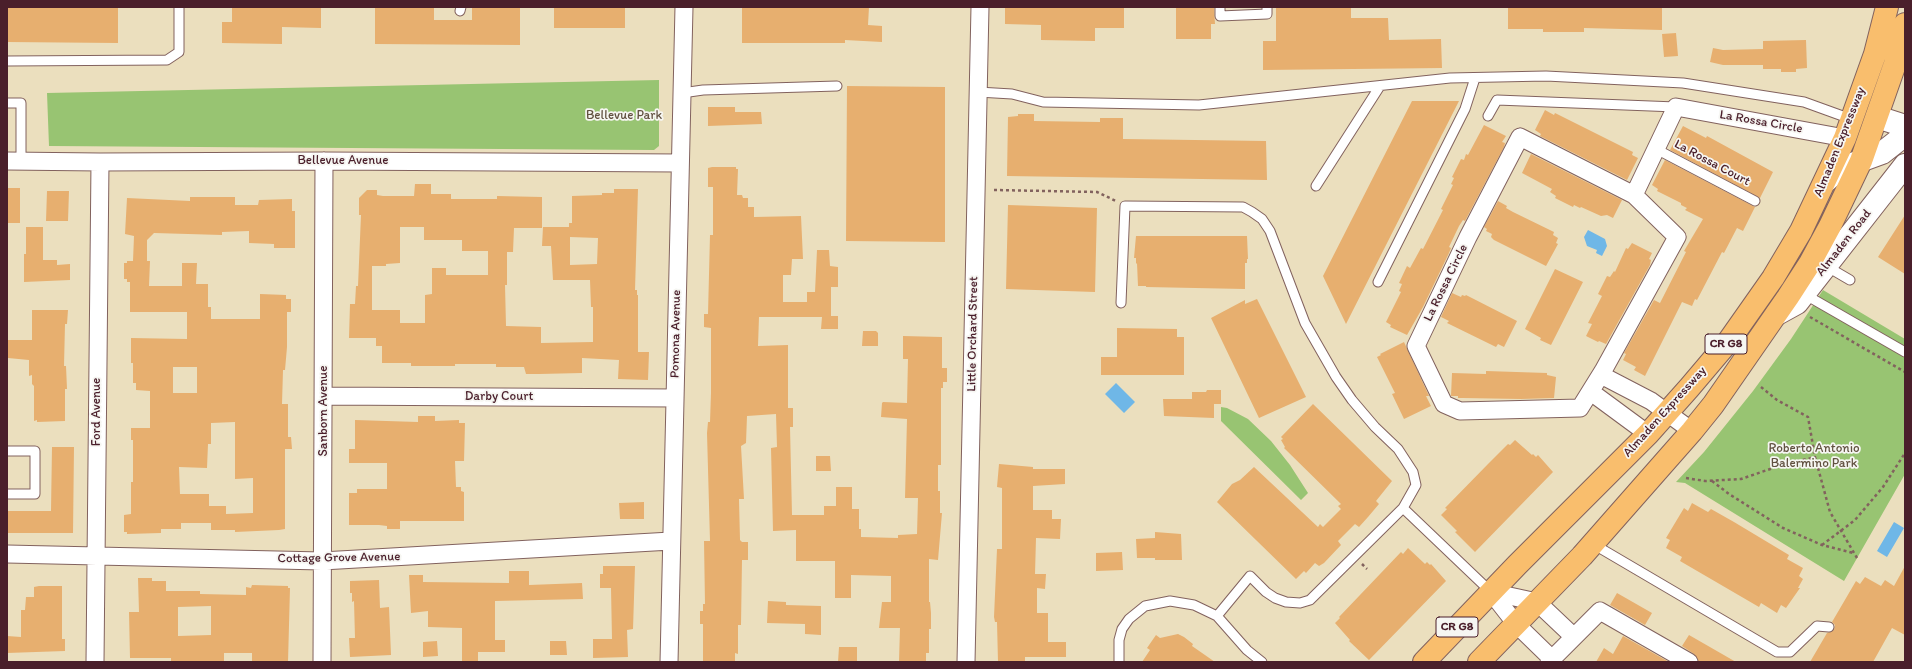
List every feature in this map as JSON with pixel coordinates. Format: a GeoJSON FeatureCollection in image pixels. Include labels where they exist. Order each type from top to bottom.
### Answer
{"type":"FeatureCollection","features":[{"type":"Feature","properties":{"kind":"main road","name":"Almaden Expressway"},"geometry":{"type":"LineString","coordinates":[[1424,662],[1491,592],[1648,434],[1728,342],[1773,278],[1801,231],[1826,181],[1849,129],[1875,54],[1887,7]]}},
{"type":"Feature","properties":{"kind":"main road","name":"Almaden Expressway"},"geometry":{"type":"LineString","coordinates":[[1479,662],[1593,544],[1692,431],[1713,405],[1777,314],[1810,263],[1830,226],[1861,161],[1895,64],[1905,24]]}},
{"type":"Feature","properties":{"kind":"street","name":"Pomona Avenue"},"geometry":{"type":"LineString","coordinates":[[669,662],[684,7]]}},
{"type":"Feature","properties":{"kind":"street","name":"Little Orchard Street"},"geometry":{"type":"LineString","coordinates":[[966,662],[980,7]]}},
{"type":"Feature","properties":{"kind":"street","name":"La Rossa Circle"},"geometry":{"type":"LineString","coordinates":[[1676,107],[1849,129]]}},
{"type":"Feature","properties":{"kind":"street"},"geometry":{"type":"LineString","coordinates":[[1634,195],[1676,107]]}},
{"type":"Feature","properties":{"kind":"street"},"geometry":{"type":"LineString","coordinates":[[1877,118],[1905,126]]}},
{"type":"Feature","properties":{"kind":"street"},"geometry":{"type":"LineString","coordinates":[[1826,181],[1841,168],[1882,153],[1891,148],[1905,135]]}},
{"type":"Feature","properties":{"kind":"street","name":"La Rossa Circle"},"geometry":{"type":"LineString","coordinates":[[1520,137],[1634,195],[1677,237],[1601,375],[1580,408],[1460,411],[1444,404],[1416,346],[1468,237],[1520,137]]}},
{"type":"Feature","properties":{"kind":"street","name":"Bellevue Avenue"},"geometry":{"type":"LineString","coordinates":[[14,161],[680,163]]}},
{"type":"Feature","properties":{"kind":"street","name":"Sanborn Avenue"},"geometry":{"type":"LineString","coordinates":[[322,662],[324,161]]}},
{"type":"Feature","properties":{"kind":"street","name":"Ford Avenue"},"geometry":{"type":"LineString","coordinates":[[95,662],[100,162]]}},
{"type":"Feature","properties":{"kind":"street","name":"Almaden Road"},"geometry":{"type":"LineString","coordinates":[[1777,314],[1797,303],[1905,165]]}},
{"type":"Feature","properties":{"kind":"street"},"geometry":{"type":"LineString","coordinates":[[1601,375],[1651,401],[1692,431]]}},
{"type":"Feature","properties":{"kind":"street"},"geometry":{"type":"LineString","coordinates":[[1591,392],[1648,434]]}},
{"type":"Feature","properties":{"kind":"street","name":"Darby Court"},"geometry":{"type":"LineString","coordinates":[[324,396],[675,398]]}},
{"type":"Feature","properties":{"kind":"street","name":"Cottage Grove Avenue"},"geometry":{"type":"LineString","coordinates":[[7,554],[322,561],[671,541]]}},
{"type":"Feature","properties":{"kind":"street"},"geometry":{"type":"LineString","coordinates":[[1491,592],[1537,602],[1574,637]]}},
{"type":"Feature","properties":{"kind":"street"},"geometry":{"type":"LineString","coordinates":[[1491,592],[1516,624],[1550,661],[1600,610],[1689,662]]}},
{"type":"Feature","properties":{"kind":"lane"},"geometry":{"type":"LineString","coordinates":[[7,61],[167,60],[179,52],[179,7]]}},
{"type":"Feature","properties":{"kind":"lane"},"geometry":{"type":"LineString","coordinates":[[1220,7],[1220,16],[1266,14],[1267,7]]}},
{"type":"Feature","properties":{"kind":"lane"},"geometry":{"type":"LineString","coordinates":[[978,92],[1012,94],[1043,102],[1199,105],[1450,78],[1546,76],[1683,83],[1804,102],[1849,129]]}},
{"type":"Feature","properties":{"kind":"lane"},"geometry":{"type":"LineString","coordinates":[[1378,282],[1465,109],[1475,78]]}},
{"type":"Feature","properties":{"kind":"lane"},"geometry":{"type":"LineString","coordinates":[[682,93],[703,90],[837,86]]}},
{"type":"Feature","properties":{"kind":"lane"},"geometry":{"type":"LineString","coordinates":[[1316,186],[1380,86]]}},
{"type":"Feature","properties":{"kind":"lane","name":"La Rossa Circle"},"geometry":{"type":"LineString","coordinates":[[1488,116],[1497,100],[1676,107]]}},
{"type":"Feature","properties":{"kind":"lane"},"geometry":{"type":"LineString","coordinates":[[7,103],[21,103],[14,161]]}},
{"type":"Feature","properties":{"kind":"lane","name":"La Rossa Court"},"geometry":{"type":"LineString","coordinates":[[1656,149],[1755,201]]}},
{"type":"Feature","properties":{"kind":"lane"},"geometry":{"type":"LineString","coordinates":[[1121,303],[1125,206],[1242,207],[1262,219],[1270,230],[1305,323],[1314,342],[1352,400],[1375,427],[1398,449],[1413,472],[1416,485],[1403,508],[1310,600],[1300,603],[1286,602],[1275,598],[1266,592],[1250,576],[1217,616]]}},
{"type":"Feature","properties":{"kind":"lane"},"geometry":{"type":"LineString","coordinates":[[1826,266],[1850,280]]}},
{"type":"Feature","properties":{"kind":"lane"},"geometry":{"type":"LineString","coordinates":[[1804,294],[1905,352]]}},
{"type":"Feature","properties":{"kind":"lane"},"geometry":{"type":"LineString","coordinates":[[7,451],[35,452],[35,494],[7,494]]}},
{"type":"Feature","properties":{"kind":"lane"},"geometry":{"type":"LineString","coordinates":[[1403,508],[1491,592]]}},
{"type":"Feature","properties":{"kind":"lane"},"geometry":{"type":"LineString","coordinates":[[1593,544],[1774,650],[1785,658],[1817,626],[1829,627]]}},
{"type":"Feature","properties":{"kind":"lane"},"geometry":{"type":"LineString","coordinates":[[1119,662],[1119,640],[1122,629],[1129,619],[1145,606],[1170,601],[1194,605],[1217,616],[1247,650],[1262,662]]}},
{"type":"Feature","properties":{"kind":"path"},"geometry":{"type":"LineString","coordinates":[[994,190],[1097,192],[1125,206]]}},
{"type":"Feature","properties":{"kind":"path"},"geometry":{"type":"LineString","coordinates":[[1810,317],[1905,372]]}},
{"type":"Feature","properties":{"kind":"path"},"geometry":{"type":"LineString","coordinates":[[1761,387],[1777,400],[1792,409],[1802,412],[1808,418],[1815,457],[1830,512],[1840,532],[1857,558]]}},
{"type":"Feature","properties":{"kind":"path"},"geometry":{"type":"LineString","coordinates":[[1822,546],[1855,520],[1883,487],[1905,453]]}},
{"type":"Feature","properties":{"kind":"path"},"geometry":{"type":"LineString","coordinates":[[1686,478],[1705,481],[1741,479],[1779,466],[1815,457]]}},
{"type":"Feature","properties":{"kind":"path"},"geometry":{"type":"LineString","coordinates":[[1712,481],[1729,494],[1782,528],[1822,546],[1854,553]]}},
{"type":"Feature","properties":{"kind":"path"},"geometry":{"type":"LineString","coordinates":[[1362,563],[1367,569]]}},
{"type":"Feature","properties":{"kind":"green space","name":"Bellevue Park"},"geometry":{"type":"Polygon","coordinates":[[[659,80],[659,146],[654,150],[49,146],[47,93],[659,80]]]}},
{"type":"Feature","properties":{"kind":"green space","name":"Roberto Antonio Balermino Park"},"geometry":{"type":"Polygon","coordinates":[[[1823,290],[1905,339],[1905,474],[1844,581],[1685,483],[1676,482],[1704,452],[1753,391],[1791,339],[1823,290]]]}},
{"type":"Feature","properties":{"kind":"green space"},"geometry":{"type":"Polygon","coordinates":[[[1221,407],[1227,408],[1248,419],[1271,441],[1290,465],[1308,493],[1301,500],[1221,421],[1221,407]]]}},
{"type":"Feature","properties":{"kind":"water"},"geometry":{"type":"Polygon","coordinates":[[[1588,230],[1605,239],[1607,246],[1602,256],[1596,253],[1597,250],[1587,246],[1584,237],[1588,230]]]}},
{"type":"Feature","properties":{"kind":"water"},"geometry":{"type":"Polygon","coordinates":[[[1116,383],[1135,402],[1124,413],[1105,394],[1116,383]]]}},
{"type":"Feature","properties":{"kind":"water"},"geometry":{"type":"Polygon","coordinates":[[[1894,522],[1904,528],[1887,557],[1877,551],[1894,522]]]}},
{"type":"Feature","properties":{"kind":"building"},"geometry":{"type":"Polygon","coordinates":[[[7,7],[118,7],[118,43],[7,42],[7,7]]]}},
{"type":"Feature","properties":{"kind":"building"},"geometry":{"type":"Polygon","coordinates":[[[232,7],[321,7],[321,28],[282,27],[282,44],[222,43],[222,22],[232,22],[232,7]]]}},
{"type":"Feature","properties":{"kind":"building"},"geometry":{"type":"Polygon","coordinates":[[[375,7],[434,7],[434,20],[472,20],[472,7],[520,7],[520,45],[375,44],[375,7]]]}},
{"type":"Feature","properties":{"kind":"building"},"geometry":{"type":"Polygon","coordinates":[[[554,7],[625,7],[625,28],[554,28],[554,7]]]}},
{"type":"Feature","properties":{"kind":"building"},"geometry":{"type":"Polygon","coordinates":[[[742,7],[869,7],[868,25],[882,26],[882,42],[845,40],[845,43],[742,43],[742,7]]]}},
{"type":"Feature","properties":{"kind":"building"},"geometry":{"type":"Polygon","coordinates":[[[1005,7],[1124,7],[1124,28],[1095,28],[1095,41],[1041,40],[1041,25],[1005,24],[1005,7]]]}},
{"type":"Feature","properties":{"kind":"building"},"geometry":{"type":"Polygon","coordinates":[[[1176,7],[1214,7],[1215,24],[1211,24],[1211,39],[1176,39],[1176,7]]]}},
{"type":"Feature","properties":{"kind":"building"},"geometry":{"type":"Polygon","coordinates":[[[1276,7],[1351,7],[1351,18],[1388,18],[1389,40],[1441,39],[1442,68],[1263,70],[1263,41],[1276,41],[1276,7]]]}},
{"type":"Feature","properties":{"kind":"building"},"geometry":{"type":"Polygon","coordinates":[[[1508,7],[1662,7],[1662,30],[1584,28],[1584,32],[1543,32],[1543,29],[1508,29],[1508,7]]]}},
{"type":"Feature","properties":{"kind":"building"},"geometry":{"type":"Polygon","coordinates":[[[1676,33],[1678,56],[1664,57],[1662,34],[1676,33]]]}},
{"type":"Feature","properties":{"kind":"building"},"geometry":{"type":"Polygon","coordinates":[[[1806,40],[1807,68],[1796,69],[1796,72],[1781,72],[1781,69],[1763,69],[1763,65],[1723,65],[1710,62],[1713,48],[1723,50],[1763,49],[1763,41],[1806,40]]]}},
{"type":"Feature","properties":{"kind":"building"},"geometry":{"type":"Polygon","coordinates":[[[847,86],[945,87],[945,242],[846,241],[847,86]]]}},
{"type":"Feature","properties":{"kind":"building"},"geometry":{"type":"Polygon","coordinates":[[[1412,101],[1459,101],[1346,324],[1323,276],[1412,101]]]}},
{"type":"Feature","properties":{"kind":"building"},"geometry":{"type":"Polygon","coordinates":[[[708,107],[735,107],[735,112],[761,112],[762,124],[708,126],[708,107]]]}},
{"type":"Feature","properties":{"kind":"building"},"geometry":{"type":"Polygon","coordinates":[[[1545,110],[1554,115],[1555,113],[1633,152],[1632,155],[1638,158],[1627,180],[1540,136],[1541,134],[1535,130],[1545,110]]]}},
{"type":"Feature","properties":{"kind":"building"},"geometry":{"type":"Polygon","coordinates":[[[1018,114],[1034,114],[1034,121],[1100,122],[1100,118],[1123,118],[1123,139],[1266,141],[1267,180],[1007,176],[1008,117],[1018,116],[1018,114]]]}},
{"type":"Feature","properties":{"kind":"building"},"geometry":{"type":"Polygon","coordinates":[[[1484,125],[1506,136],[1502,142],[1505,143],[1504,147],[1465,221],[1463,220],[1459,226],[1449,247],[1451,248],[1449,253],[1423,307],[1407,335],[1390,327],[1391,325],[1386,322],[1401,292],[1399,291],[1402,284],[1399,283],[1407,266],[1410,268],[1421,248],[1423,249],[1443,210],[1441,209],[1453,185],[1451,184],[1454,178],[1452,177],[1461,159],[1464,160],[1466,154],[1468,155],[1484,125]]]}},
{"type":"Feature","properties":{"kind":"building"},"geometry":{"type":"Polygon","coordinates":[[[1683,126],[1706,138],[1707,136],[1773,172],[1760,198],[1670,150],[1683,126]]]}},
{"type":"Feature","properties":{"kind":"building"},"geometry":{"type":"Polygon","coordinates":[[[1531,154],[1622,200],[1613,218],[1607,215],[1601,216],[1574,205],[1573,207],[1555,198],[1556,196],[1550,192],[1552,189],[1522,173],[1531,154]]]}},
{"type":"Feature","properties":{"kind":"building"},"geometry":{"type":"Polygon","coordinates":[[[1665,160],[1755,207],[1743,231],[1737,228],[1724,253],[1722,252],[1697,300],[1695,299],[1692,306],[1682,302],[1645,376],[1634,370],[1636,367],[1623,360],[1626,354],[1624,353],[1654,300],[1660,303],[1686,252],[1684,251],[1703,219],[1685,210],[1687,208],[1681,205],[1681,203],[1657,191],[1658,189],[1652,185],[1665,160]]]}},
{"type":"Feature","properties":{"kind":"building"},"geometry":{"type":"Polygon","coordinates":[[[736,167],[736,169],[738,169],[737,195],[742,195],[743,198],[748,198],[748,207],[754,207],[754,217],[801,216],[803,259],[792,259],[791,275],[783,275],[783,302],[807,302],[807,292],[815,292],[817,250],[829,250],[830,266],[838,267],[838,287],[831,287],[831,316],[838,316],[838,329],[821,329],[822,317],[759,317],[758,346],[788,345],[788,408],[793,408],[793,427],[790,427],[792,515],[824,515],[824,506],[836,506],[836,487],[852,487],[852,509],[859,509],[859,529],[861,529],[861,537],[898,538],[898,535],[917,534],[918,498],[905,498],[907,419],[881,417],[882,403],[907,403],[908,359],[903,359],[903,336],[942,337],[942,368],[947,368],[947,382],[943,382],[943,388],[941,388],[941,465],[938,465],[938,491],[940,491],[940,513],[942,513],[938,560],[929,559],[929,602],[931,629],[929,629],[929,653],[926,653],[926,662],[899,662],[900,628],[879,628],[882,602],[891,602],[891,576],[851,575],[851,598],[835,598],[835,561],[796,561],[796,530],[773,531],[771,448],[777,447],[776,414],[747,416],[746,443],[741,446],[744,499],[739,499],[740,540],[742,542],[748,542],[748,560],[742,560],[741,625],[738,625],[738,654],[735,653],[735,662],[703,662],[703,624],[700,624],[700,611],[703,611],[703,604],[705,604],[704,541],[710,541],[707,433],[708,422],[710,422],[711,393],[711,328],[704,327],[704,314],[708,314],[710,235],[713,235],[713,187],[708,187],[708,168],[736,167]]]}},
{"type":"Feature","properties":{"kind":"building"},"geometry":{"type":"Polygon","coordinates":[[[415,184],[431,184],[431,194],[451,194],[451,199],[497,199],[497,196],[542,197],[542,228],[514,228],[513,252],[507,252],[507,285],[505,285],[506,326],[541,327],[541,343],[593,342],[593,307],[591,307],[590,280],[553,280],[551,246],[542,246],[543,227],[569,227],[569,223],[572,223],[572,196],[614,193],[614,189],[638,189],[635,290],[637,290],[638,295],[638,352],[649,352],[648,380],[618,379],[619,360],[582,358],[582,373],[539,374],[526,374],[524,367],[496,367],[496,364],[411,366],[411,363],[382,363],[382,346],[376,346],[376,338],[349,338],[350,304],[355,304],[356,286],[358,286],[361,215],[359,215],[359,198],[367,190],[377,190],[377,195],[383,196],[414,196],[415,184]],[[400,227],[400,263],[386,264],[386,266],[372,266],[372,310],[400,310],[400,323],[425,323],[425,295],[432,294],[432,268],[446,268],[446,275],[488,275],[488,251],[462,251],[462,240],[424,240],[424,227],[400,227]],[[570,237],[570,265],[597,264],[598,238],[570,237]]]}},
{"type":"Feature","properties":{"kind":"building"},"geometry":{"type":"Polygon","coordinates":[[[7,188],[20,188],[20,223],[7,223],[7,188]]]}},
{"type":"Feature","properties":{"kind":"building"},"geometry":{"type":"Polygon","coordinates":[[[47,191],[69,191],[68,221],[46,221],[47,191]]]}},
{"type":"Feature","properties":{"kind":"building"},"geometry":{"type":"Polygon","coordinates":[[[190,197],[235,197],[235,205],[258,205],[259,200],[292,199],[292,211],[295,211],[295,248],[274,248],[274,244],[249,243],[249,231],[222,232],[222,235],[154,233],[147,240],[147,261],[150,261],[149,286],[182,286],[182,263],[197,263],[196,284],[208,284],[208,307],[211,307],[211,319],[260,319],[260,294],[286,295],[286,299],[291,299],[291,312],[287,312],[287,347],[285,370],[283,370],[282,404],[288,404],[288,437],[291,437],[292,449],[285,449],[285,529],[235,532],[235,530],[211,530],[211,523],[181,523],[181,529],[161,529],[161,533],[127,534],[127,532],[124,532],[124,515],[131,514],[133,440],[131,440],[131,428],[150,428],[150,391],[136,390],[136,383],[133,383],[131,338],[187,339],[187,312],[130,312],[130,282],[127,282],[127,279],[124,279],[124,263],[127,263],[127,261],[133,261],[134,236],[125,234],[127,198],[190,201],[190,197]],[[173,367],[173,393],[197,393],[197,367],[173,367]],[[235,422],[211,423],[211,444],[208,444],[207,468],[179,467],[180,494],[209,494],[209,506],[226,506],[226,514],[253,513],[253,478],[235,479],[235,422]]]}},
{"type":"Feature","properties":{"kind":"building"},"geometry":{"type":"Polygon","coordinates":[[[1498,201],[1507,206],[1506,208],[1513,212],[1554,232],[1553,235],[1558,238],[1556,243],[1558,244],[1546,266],[1494,240],[1491,237],[1492,234],[1486,231],[1487,229],[1484,227],[1498,201]]]}},
{"type":"Feature","properties":{"kind":"building"},"geometry":{"type":"Polygon","coordinates":[[[1008,205],[1097,208],[1095,292],[1006,289],[1008,205]]]}},
{"type":"Feature","properties":{"kind":"building"},"geometry":{"type":"Polygon","coordinates":[[[1905,215],[1905,274],[1878,257],[1905,215]]]}},
{"type":"Feature","properties":{"kind":"building"},"geometry":{"type":"Polygon","coordinates":[[[26,227],[43,227],[43,260],[57,260],[57,265],[70,264],[70,280],[24,282],[26,227]]]}},
{"type":"Feature","properties":{"kind":"building"},"geometry":{"type":"Polygon","coordinates":[[[1136,236],[1247,236],[1248,259],[1247,263],[1245,263],[1245,289],[1138,286],[1137,263],[1136,264],[1136,258],[1134,258],[1136,236]]]}},
{"type":"Feature","properties":{"kind":"building"},"geometry":{"type":"Polygon","coordinates":[[[1632,243],[1652,253],[1649,259],[1651,260],[1650,265],[1606,344],[1599,341],[1598,342],[1586,336],[1592,324],[1588,323],[1602,296],[1598,294],[1607,276],[1610,277],[1614,271],[1615,272],[1626,248],[1628,249],[1632,243]]]}},
{"type":"Feature","properties":{"kind":"building"},"geometry":{"type":"Polygon","coordinates":[[[1555,269],[1583,282],[1551,345],[1540,340],[1541,338],[1525,329],[1555,269]]]}},
{"type":"Feature","properties":{"kind":"building"},"geometry":{"type":"Polygon","coordinates":[[[1452,293],[1461,297],[1462,295],[1466,295],[1517,321],[1504,347],[1498,344],[1496,347],[1447,323],[1449,321],[1441,317],[1452,293]]]}},
{"type":"Feature","properties":{"kind":"building"},"geometry":{"type":"Polygon","coordinates":[[[1257,299],[1306,397],[1259,418],[1211,318],[1245,300],[1245,304],[1257,299]]]}},
{"type":"Feature","properties":{"kind":"building"},"geometry":{"type":"Polygon","coordinates":[[[32,310],[68,310],[67,324],[65,324],[64,366],[66,366],[67,389],[65,389],[65,421],[34,421],[34,386],[32,384],[32,375],[29,376],[29,360],[8,358],[8,340],[32,340],[32,310]]]}},
{"type":"Feature","properties":{"kind":"building"},"geometry":{"type":"Polygon","coordinates":[[[1117,328],[1177,329],[1177,337],[1184,337],[1184,375],[1101,375],[1101,357],[1117,357],[1117,328]]]}},
{"type":"Feature","properties":{"kind":"building"},"geometry":{"type":"Polygon","coordinates":[[[863,331],[876,331],[878,333],[878,346],[862,346],[863,331]]]}},
{"type":"Feature","properties":{"kind":"building"},"geometry":{"type":"Polygon","coordinates":[[[1404,342],[1429,396],[1426,396],[1431,406],[1404,419],[1392,394],[1395,393],[1377,357],[1404,342]]]}},
{"type":"Feature","properties":{"kind":"building"},"geometry":{"type":"Polygon","coordinates":[[[1486,371],[1547,373],[1547,375],[1556,377],[1554,398],[1458,398],[1458,396],[1451,396],[1452,373],[1486,374],[1486,371]]]}},
{"type":"Feature","properties":{"kind":"building"},"geometry":{"type":"Polygon","coordinates":[[[1207,390],[1221,390],[1221,404],[1214,404],[1214,418],[1164,416],[1163,399],[1192,399],[1192,392],[1206,392],[1207,390]]]}},
{"type":"Feature","properties":{"kind":"building"},"geometry":{"type":"Polygon","coordinates":[[[1313,404],[1392,481],[1376,501],[1379,504],[1359,527],[1355,524],[1338,541],[1341,545],[1324,563],[1319,566],[1315,563],[1306,573],[1304,571],[1296,579],[1217,502],[1232,484],[1240,480],[1254,467],[1318,527],[1320,524],[1323,527],[1341,509],[1338,506],[1341,504],[1284,448],[1285,447],[1281,440],[1283,439],[1281,437],[1313,404]]]}},
{"type":"Feature","properties":{"kind":"building"},"geometry":{"type":"Polygon","coordinates":[[[418,416],[435,416],[435,421],[459,420],[459,423],[465,423],[464,461],[455,461],[456,487],[461,487],[461,491],[464,492],[464,521],[400,521],[400,529],[387,529],[387,526],[379,525],[349,525],[349,493],[357,493],[357,489],[387,489],[387,463],[349,463],[349,449],[355,449],[355,420],[418,422],[418,416]]]}},
{"type":"Feature","properties":{"kind":"building"},"geometry":{"type":"Polygon","coordinates":[[[1515,440],[1532,455],[1533,454],[1536,457],[1538,455],[1553,472],[1475,552],[1441,515],[1447,509],[1445,508],[1488,464],[1508,444],[1510,445],[1515,440]]]}},
{"type":"Feature","properties":{"kind":"building"},"geometry":{"type":"Polygon","coordinates":[[[52,447],[74,447],[73,533],[7,533],[7,511],[51,511],[52,447]]]}},
{"type":"Feature","properties":{"kind":"building"},"geometry":{"type":"Polygon","coordinates":[[[816,456],[830,456],[831,471],[816,471],[816,456]]]}},
{"type":"Feature","properties":{"kind":"building"},"geometry":{"type":"Polygon","coordinates":[[[999,464],[1033,467],[1033,469],[1065,469],[1065,484],[1033,486],[1033,510],[1052,510],[1052,519],[1061,519],[1060,539],[1036,538],[1035,574],[1046,574],[1045,589],[1037,588],[1037,613],[1048,613],[1048,642],[1066,642],[1066,657],[1025,657],[1025,662],[998,662],[997,622],[995,622],[994,617],[997,549],[1002,549],[1002,488],[997,487],[999,464]]]}},
{"type":"Feature","properties":{"kind":"building"},"geometry":{"type":"Polygon","coordinates":[[[644,502],[644,519],[620,519],[619,503],[644,502]]]}},
{"type":"Feature","properties":{"kind":"building"},"geometry":{"type":"Polygon","coordinates":[[[1692,503],[1708,512],[1711,509],[1734,522],[1789,555],[1787,559],[1803,568],[1799,576],[1803,579],[1798,588],[1800,588],[1786,608],[1781,605],[1777,613],[1761,603],[1759,607],[1680,561],[1682,557],[1666,548],[1670,540],[1666,538],[1684,508],[1688,511],[1692,503]]]}},
{"type":"Feature","properties":{"kind":"building"},"geometry":{"type":"Polygon","coordinates":[[[1155,532],[1181,534],[1182,560],[1137,558],[1136,539],[1155,538],[1155,532]]]}},
{"type":"Feature","properties":{"kind":"building"},"geometry":{"type":"Polygon","coordinates":[[[1408,548],[1425,564],[1427,562],[1430,565],[1431,564],[1446,581],[1369,660],[1349,641],[1350,640],[1335,623],[1401,552],[1403,554],[1408,548]]]}},
{"type":"Feature","properties":{"kind":"building"},"geometry":{"type":"Polygon","coordinates":[[[1122,552],[1123,570],[1096,571],[1096,553],[1122,552]]]}},
{"type":"Feature","properties":{"kind":"building"},"geometry":{"type":"Polygon","coordinates":[[[603,566],[635,566],[633,629],[627,630],[628,657],[593,658],[593,639],[612,639],[611,588],[600,588],[600,574],[603,574],[603,566]]]}},
{"type":"Feature","properties":{"kind":"building"},"geometry":{"type":"Polygon","coordinates":[[[1905,566],[1905,635],[1892,628],[1873,662],[1810,662],[1827,633],[1834,630],[1835,625],[1832,622],[1856,581],[1860,584],[1865,577],[1881,586],[1885,580],[1894,586],[1905,566]]]}},
{"type":"Feature","properties":{"kind":"building"},"geometry":{"type":"Polygon","coordinates":[[[509,571],[529,571],[529,585],[582,583],[583,599],[495,601],[495,640],[505,640],[505,652],[478,652],[478,662],[462,662],[462,628],[428,627],[428,611],[411,613],[409,575],[423,575],[423,582],[509,583],[509,571]]]}},
{"type":"Feature","properties":{"kind":"building"},"geometry":{"type":"Polygon","coordinates":[[[138,578],[152,578],[152,581],[166,581],[166,591],[200,591],[200,594],[246,595],[246,587],[251,588],[252,585],[288,586],[288,588],[290,588],[288,662],[252,662],[252,653],[224,653],[224,662],[171,662],[171,658],[130,658],[129,612],[139,612],[138,578]],[[211,606],[178,607],[178,636],[211,635],[211,606]]]}},
{"type":"Feature","properties":{"kind":"building"},"geometry":{"type":"Polygon","coordinates":[[[379,580],[380,608],[389,607],[391,655],[350,657],[349,638],[355,638],[354,601],[352,602],[352,593],[350,593],[350,581],[379,580]]]}},
{"type":"Feature","properties":{"kind":"building"},"geometry":{"type":"Polygon","coordinates":[[[62,586],[62,639],[65,639],[65,651],[7,653],[7,636],[21,637],[21,610],[25,610],[26,597],[34,597],[34,587],[62,586]]]}},
{"type":"Feature","properties":{"kind":"building"},"geometry":{"type":"Polygon","coordinates":[[[1617,593],[1652,613],[1645,625],[1610,605],[1617,593]]]}},
{"type":"Feature","properties":{"kind":"building"},"geometry":{"type":"Polygon","coordinates":[[[768,601],[786,602],[786,605],[821,606],[821,635],[805,634],[805,624],[767,623],[768,601]]]}},
{"type":"Feature","properties":{"kind":"building"},"geometry":{"type":"Polygon","coordinates":[[[1178,634],[1184,637],[1193,644],[1192,646],[1215,662],[1142,662],[1150,650],[1147,648],[1156,635],[1160,638],[1178,634]]]}},
{"type":"Feature","properties":{"kind":"building"},"geometry":{"type":"Polygon","coordinates":[[[1689,635],[1736,662],[1699,662],[1694,654],[1682,646],[1689,635]]]}},
{"type":"Feature","properties":{"kind":"building"},"geometry":{"type":"Polygon","coordinates":[[[1623,636],[1669,662],[1596,662],[1604,648],[1613,654],[1623,636]]]}},
{"type":"Feature","properties":{"kind":"building"},"geometry":{"type":"Polygon","coordinates":[[[437,641],[438,656],[423,657],[423,642],[437,641]]]}},
{"type":"Feature","properties":{"kind":"building"},"geometry":{"type":"Polygon","coordinates":[[[550,641],[566,641],[567,655],[550,655],[550,641]]]}},
{"type":"Feature","properties":{"kind":"building"},"geometry":{"type":"Polygon","coordinates":[[[839,647],[857,647],[857,662],[838,662],[839,647]]]}}]}
